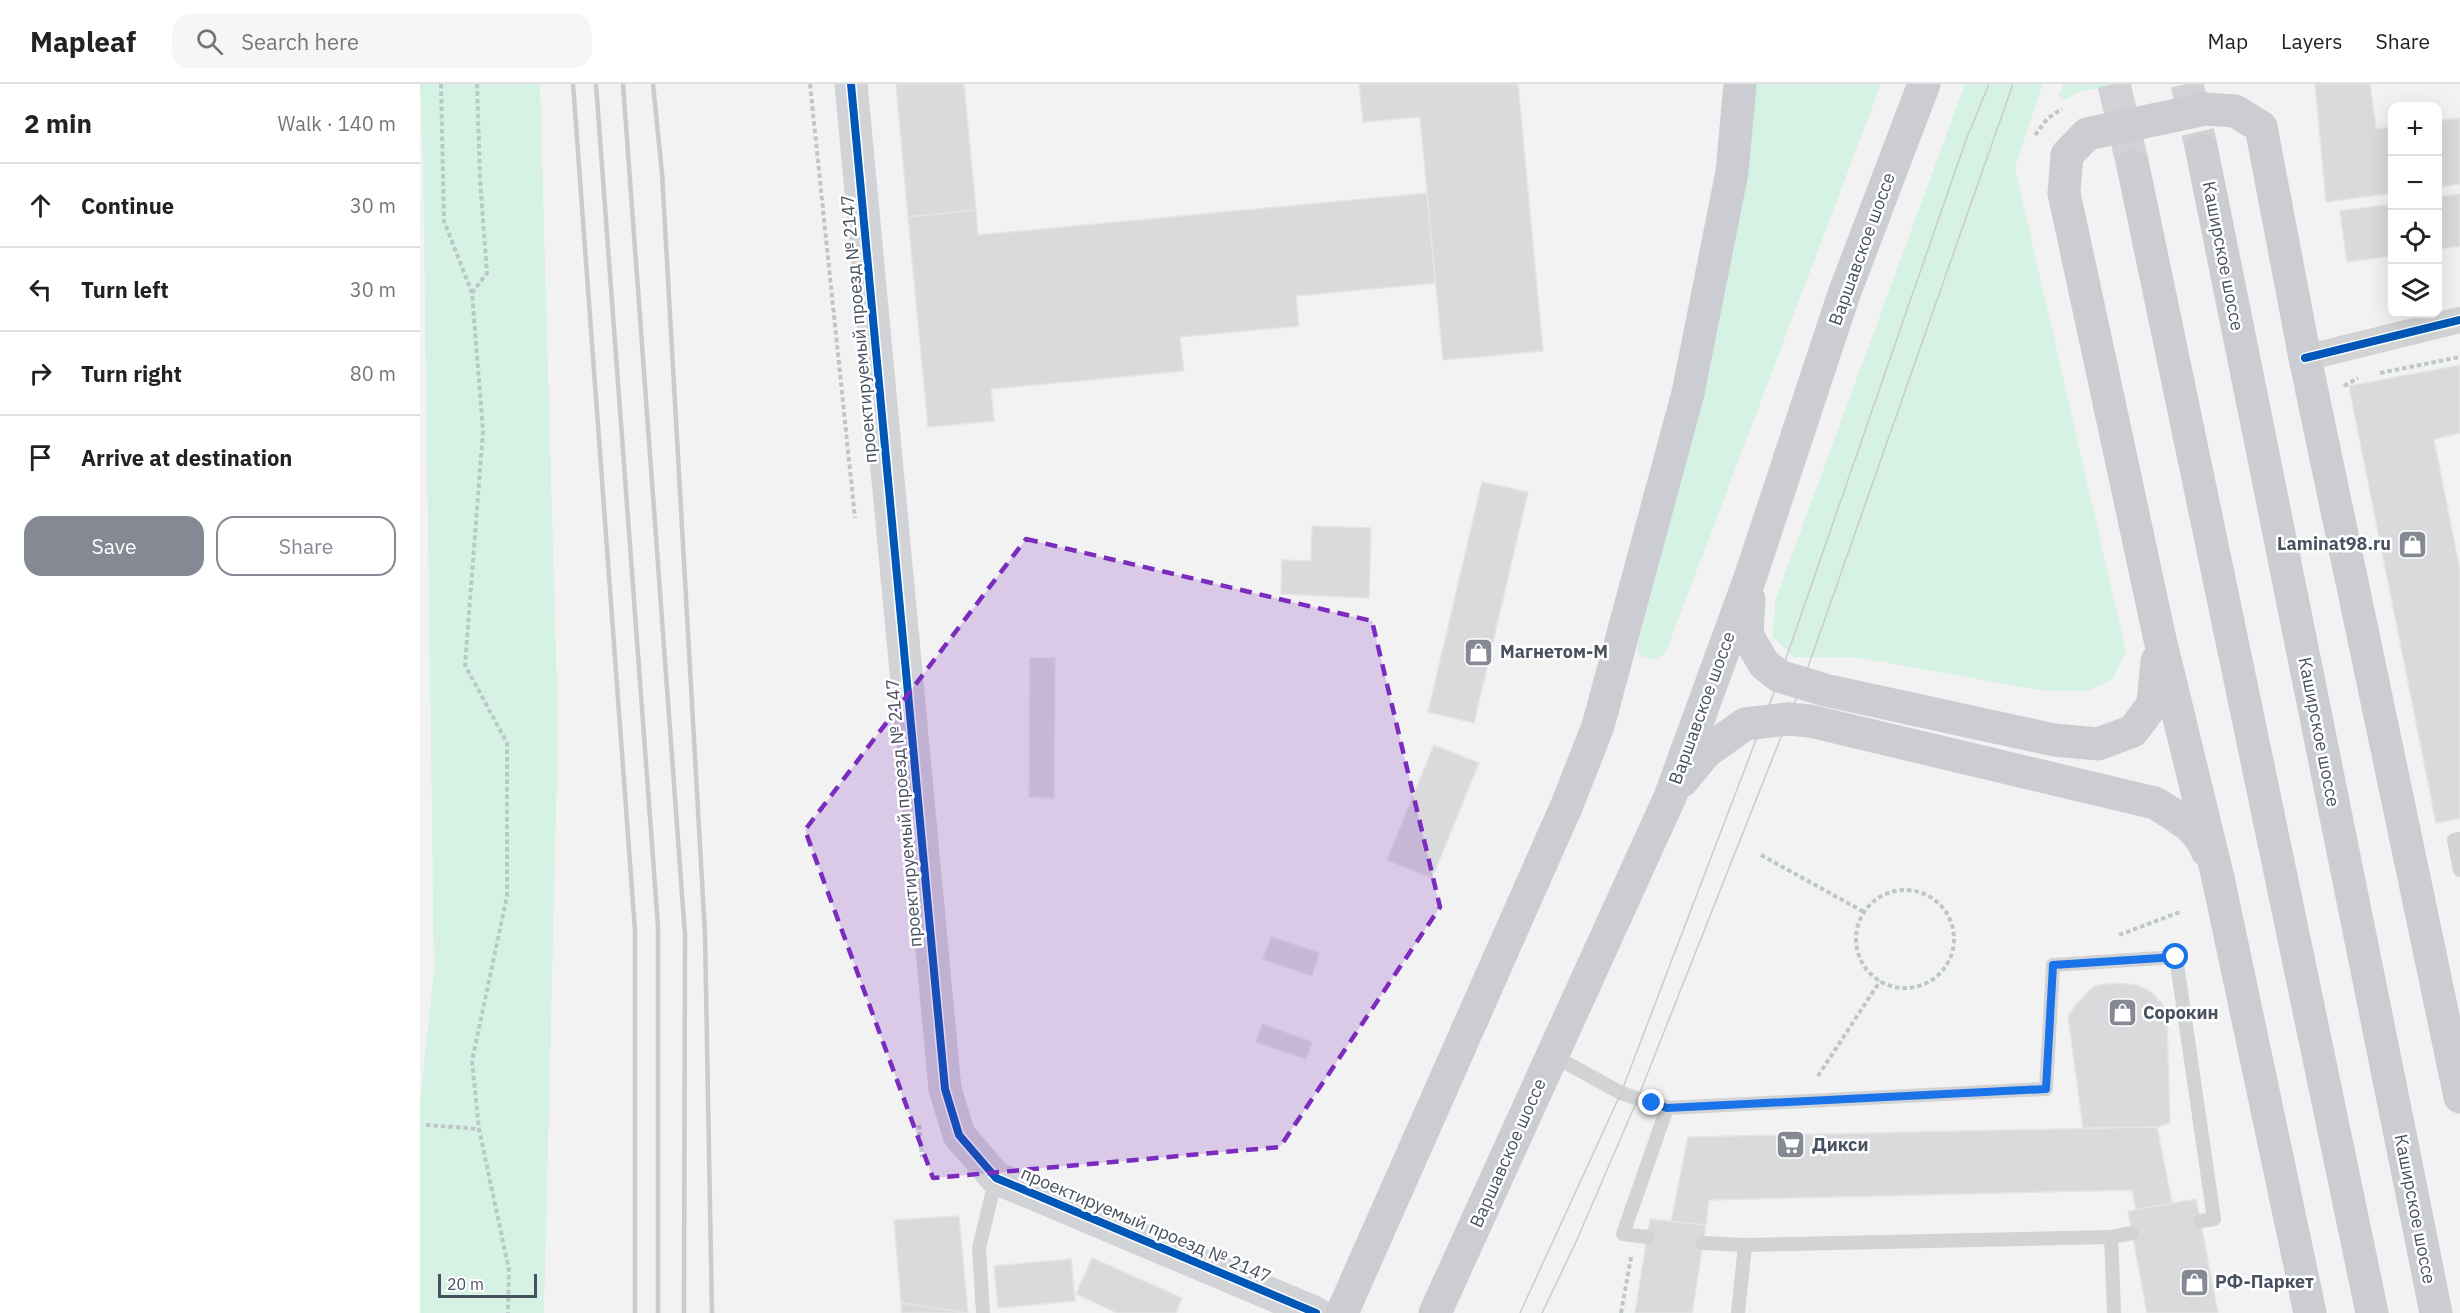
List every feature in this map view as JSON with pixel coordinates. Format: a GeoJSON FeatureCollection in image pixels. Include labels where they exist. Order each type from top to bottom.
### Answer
{"type":"FeatureCollection","features":[{"type":"Feature","properties":{"kind":"main road"},"geometry":{"type":"LineString","coordinates":[[1342,1313],[1567,805],[1598,726],[1688,393],[1732,172],[1740,84]]}},
{"type":"Feature","properties":{"kind":"main road","name":"Варшавское шоссе"},"geometry":{"type":"LineString","coordinates":[[1435,1313],[1670,797],[1750,575],[1844,294],[1924,84]]}},
{"type":"Feature","properties":{"kind":"main road"},"geometry":{"type":"LineString","coordinates":[[2310,1313],[2218,878],[2159,635],[2064,193],[2067,155],[2087,134],[2205,110],[2235,111],[2261,127],[2306,358],[2460,1097]]}},
{"type":"Feature","properties":{"kind":"main road","name":"Каширское шоссе"},"geometry":{"type":"LineString","coordinates":[[2202,151],[2436,1313]]}},
{"type":"Feature","properties":{"kind":"main road"},"geometry":{"type":"LineString","coordinates":[[2133,166],[2372,1313]]}},
{"type":"Feature","properties":{"kind":"main road"},"geometry":{"type":"LineString","coordinates":[[1750,575],[1747,635],[1764,664],[1779,676],[1825,690],[2054,740],[2098,744],[2133,731],[2153,704],[2159,635]]}},
{"type":"Feature","properties":{"kind":"main road"},"geometry":{"type":"LineString","coordinates":[[1670,797],[1706,752],[1745,724],[1788,719],[1810,721],[2155,804],[2179,817],[2195,830],[2206,846],[2218,878]]}},
{"type":"Feature","properties":{"kind":"street","name":"проектируемый проезд № 2147"},"geometry":{"type":"LineString","coordinates":[[851,84],[945,1089],[959,1135],[996,1178],[1316,1313]]}},
{"type":"Feature","properties":{"kind":"street"},"geometry":{"type":"LineString","coordinates":[[2306,358],[2460,321]]}},
{"type":"Feature","properties":{"kind":"lane"},"geometry":{"type":"LineString","coordinates":[[2460,839],[2454,840],[2460,870]]}},
{"type":"Feature","properties":{"kind":"lane"},"geometry":{"type":"LineString","coordinates":[[1552,1055],[1621,1093],[1667,1108],[2046,1089],[2053,965],[2176,957],[2214,1219],[2201,1221]]}},
{"type":"Feature","properties":{"kind":"lane"},"geometry":{"type":"LineString","coordinates":[[1641,1236],[1623,1234],[1667,1108]]}},
{"type":"Feature","properties":{"kind":"lane"},"geometry":{"type":"LineString","coordinates":[[983,1313],[979,1248],[996,1178]]}},
{"type":"Feature","properties":{"kind":"lane"},"geometry":{"type":"LineString","coordinates":[[1703,1243],[1745,1245],[2111,1237],[2132,1233]]}},
{"type":"Feature","properties":{"kind":"lane"},"geometry":{"type":"LineString","coordinates":[[2111,1237],[2114,1313]]}},
{"type":"Feature","properties":{"kind":"lane"},"geometry":{"type":"LineString","coordinates":[[1738,1313],[1745,1245]]}},
{"type":"Feature","properties":{"kind":"path"},"geometry":{"type":"LineString","coordinates":[[441,84],[444,221],[471,293],[483,431],[465,665],[507,743],[507,896],[472,1061],[479,1129],[509,1270],[508,1313]]}},
{"type":"Feature","properties":{"kind":"path"},"geometry":{"type":"LineString","coordinates":[[471,293],[487,273],[480,179],[477,84]]}},
{"type":"Feature","properties":{"kind":"path"},"geometry":{"type":"LineString","coordinates":[[2370,375],[2460,357]]}},
{"type":"Feature","properties":{"kind":"path"},"geometry":{"type":"LineString","coordinates":[[2341,387],[2359,377]]}},
{"type":"Feature","properties":{"kind":"path"},"geometry":{"type":"LineString","coordinates":[[1761,855],[1864,912]]}},
{"type":"Feature","properties":{"kind":"path"},"geometry":{"type":"LineString","coordinates":[[1905,889],[1922,892],[1936,900],[1947,912],[1953,927],[1955,944],[1950,959],[1941,973],[1928,983],[1912,988],[1896,987],[1880,981],[1868,971],[1859,958],[1856,942],[1857,926],[1864,912],[1875,900],[1889,892],[1905,889]]}},
{"type":"Feature","properties":{"kind":"path"},"geometry":{"type":"LineString","coordinates":[[2127,932],[2180,912]]}},
{"type":"Feature","properties":{"kind":"path"},"geometry":{"type":"LineString","coordinates":[[1803,1100],[1880,981]]}},
{"type":"Feature","properties":{"kind":"path"},"geometry":{"type":"LineString","coordinates":[[426,1125],[479,1129]]}},
{"type":"Feature","properties":{"kind":"path"},"geometry":{"type":"LineString","coordinates":[[1621,1313],[1641,1236]]}},
{"type":"Feature","properties":{"kind":"highlighted area"},"geometry":{"type":"Polygon","coordinates":[[[1026,539],[1372,621],[1440,907],[1280,1147],[933,1178],[805,830],[1026,539]]]}},
{"type":"Feature","properties":{"kind":"green space"},"geometry":{"type":"Polygon","coordinates":[[[420,84],[540,84],[558,727],[544,1313],[420,1313],[420,1102],[434,970],[420,84]]]}},
{"type":"Feature","properties":{"kind":"green space"},"geometry":{"type":"Polygon","coordinates":[[[1748,84],[1881,84],[1666,652],[1656,660],[1640,656],[1637,648],[1710,368],[1731,242],[1748,84]]]}},
{"type":"Feature","properties":{"kind":"green space"},"geometry":{"type":"Polygon","coordinates":[[[1965,84],[2043,84],[2015,168],[2126,652],[2112,680],[2087,691],[2044,691],[1855,657],[1793,657],[1773,637],[1775,601],[1965,84]]]}},
{"type":"Feature","properties":{"kind":"green space"},"geometry":{"type":"Polygon","coordinates":[[[2063,84],[2120,84],[2080,92],[2064,100],[2059,96],[2063,84]]]}},
{"type":"Feature","properties":{"kind":"building"},"geometry":{"type":"Polygon","coordinates":[[[896,84],[964,84],[976,210],[908,217],[896,84]]]}},
{"type":"Feature","properties":{"kind":"building"},"geometry":{"type":"Polygon","coordinates":[[[1359,84],[1518,84],[1543,351],[1443,360],[1420,117],[1363,122],[1359,84]]]}},
{"type":"Feature","properties":{"kind":"building"},"geometry":{"type":"Polygon","coordinates":[[[2315,84],[2370,84],[2376,129],[2388,128],[2388,194],[2326,202],[2315,84]]]}},
{"type":"Feature","properties":{"kind":"building"},"geometry":{"type":"Polygon","coordinates":[[[2460,118],[2460,184],[2442,186],[2442,120],[2460,118]]]}},
{"type":"Feature","properties":{"kind":"building"},"geometry":{"type":"Polygon","coordinates":[[[1427,193],[1435,283],[1296,296],[1299,326],[1180,337],[1184,371],[991,389],[994,421],[928,427],[908,217],[976,210],[978,235],[1427,193]]]}},
{"type":"Feature","properties":{"kind":"building"},"geometry":{"type":"Polygon","coordinates":[[[2460,194],[2460,246],[2442,248],[2442,196],[2460,194]]]}},
{"type":"Feature","properties":{"kind":"building"},"geometry":{"type":"Polygon","coordinates":[[[2388,205],[2388,257],[2347,262],[2340,211],[2388,205]]]}},
{"type":"Feature","properties":{"kind":"building"},"geometry":{"type":"Polygon","coordinates":[[[2460,365],[2460,433],[2434,439],[2460,571],[2460,818],[2436,823],[2349,386],[2460,365]]]}},
{"type":"Feature","properties":{"kind":"building"},"geometry":{"type":"Polygon","coordinates":[[[1482,482],[1528,492],[1474,723],[1428,712],[1482,482]]]}},
{"type":"Feature","properties":{"kind":"building"},"geometry":{"type":"Polygon","coordinates":[[[1312,526],[1371,528],[1369,598],[1281,594],[1282,560],[1311,561],[1312,526]]]}},
{"type":"Feature","properties":{"kind":"building"},"geometry":{"type":"Polygon","coordinates":[[[1030,658],[1055,658],[1054,798],[1029,797],[1030,658]]]}},
{"type":"Feature","properties":{"kind":"building"},"geometry":{"type":"Polygon","coordinates":[[[1434,745],[1479,763],[1432,878],[1387,860],[1434,745]]]}},
{"type":"Feature","properties":{"kind":"building"},"geometry":{"type":"Polygon","coordinates":[[[1271,937],[1319,953],[1312,976],[1263,959],[1271,937]]]}},
{"type":"Feature","properties":{"kind":"building"},"geometry":{"type":"Polygon","coordinates":[[[2115,983],[2137,985],[2150,991],[2162,1003],[2167,1016],[2170,1123],[2157,1127],[2083,1128],[2068,1016],[2094,986],[2115,983]]]}},
{"type":"Feature","properties":{"kind":"building"},"geometry":{"type":"Polygon","coordinates":[[[1262,1024],[1312,1042],[1306,1059],[1256,1042],[1262,1024]]]}},
{"type":"Feature","properties":{"kind":"building"},"geometry":{"type":"Polygon","coordinates":[[[2157,1127],[2172,1203],[2136,1210],[2132,1190],[1709,1200],[1706,1225],[1671,1221],[1688,1137],[2157,1127]]]}},
{"type":"Feature","properties":{"kind":"building"},"geometry":{"type":"Polygon","coordinates":[[[2196,1199],[2218,1313],[2147,1313],[2128,1211],[2196,1199]]]}},
{"type":"Feature","properties":{"kind":"building"},"geometry":{"type":"Polygon","coordinates":[[[959,1216],[968,1313],[901,1303],[894,1220],[959,1216]]]}},
{"type":"Feature","properties":{"kind":"building"},"geometry":{"type":"Polygon","coordinates":[[[1650,1219],[1706,1225],[1692,1313],[1635,1313],[1650,1219]]]}},
{"type":"Feature","properties":{"kind":"building"},"geometry":{"type":"Polygon","coordinates":[[[1092,1258],[1182,1298],[1176,1313],[1117,1313],[1076,1294],[1092,1258]]]}},
{"type":"Feature","properties":{"kind":"building"},"geometry":{"type":"Polygon","coordinates":[[[1071,1259],[1075,1301],[998,1308],[994,1266],[1071,1259]]]}},
{"type":"Feature","properties":{"kind":"building"},"geometry":{"type":"Polygon","coordinates":[[[901,1303],[968,1313],[902,1313],[901,1303]]]}},
{"type":"Feature","properties":{"kind":"tunnel"},"geometry":{"type":"LineString","coordinates":[[2114,84],[2133,166]]}},
{"type":"Feature","properties":{"kind":"tunnel"},"geometry":{"type":"LineString","coordinates":[[2187,84],[2202,151]]}},
{"type":"Feature","properties":{"kind":"tram line"},"geometry":{"type":"LineString","coordinates":[[1520,1313],[1621,1093],[1775,690],[1966,140],[1989,84]]}},
{"type":"Feature","properties":{"kind":"tram line"},"geometry":{"type":"LineString","coordinates":[[1542,1313],[1576,1242],[1635,1105],[1802,684],[2013,84]]}},
{"type":"Feature","properties":{"kind":"railway"},"geometry":{"type":"LineString","coordinates":[[573,84],[635,931],[635,1313]]}},
{"type":"Feature","properties":{"kind":"railway"},"geometry":{"type":"LineString","coordinates":[[596,84],[658,926],[658,1313]]}},
{"type":"Feature","properties":{"kind":"railway"},"geometry":{"type":"LineString","coordinates":[[623,84],[685,935],[684,1313]]}},
{"type":"Feature","properties":{"kind":"railway"},"geometry":{"type":"LineString","coordinates":[[653,84],[662,173],[705,934],[712,1313]]}},
{"type":"Feature","properties":{"kind":"cycle path"},"geometry":{"type":"LineString","coordinates":[[851,84],[945,1089],[959,1135],[996,1178],[1316,1313]]}},
{"type":"Feature","properties":{"kind":"cycle path"},"geometry":{"type":"LineString","coordinates":[[2305,358],[2460,320]]}},
{"type":"Feature","properties":{"kind":"place","name":"Laminat98.ru"},"geometry":{"type":"Point","coordinates":[2412,544]}},
{"type":"Feature","properties":{"kind":"place","name":"Магнетом-М"},"geometry":{"type":"Point","coordinates":[1479,652]}},
{"type":"Feature","properties":{"kind":"place","name":"Сорокин"},"geometry":{"type":"Point","coordinates":[2122,1013]}},
{"type":"Feature","properties":{"kind":"place","name":"Дикси"},"geometry":{"type":"Point","coordinates":[1791,1145]}},
{"type":"Feature","properties":{"kind":"place","name":"РФ-Паркет"},"geometry":{"type":"Point","coordinates":[2194,1282]}},
{"type":"Feature","properties":{"kind":"route"},"geometry":{"type":"LineString","coordinates":[[1652,1103],[1667,1108],[2046,1089],[2053,965],[2176,957]]}}]}
